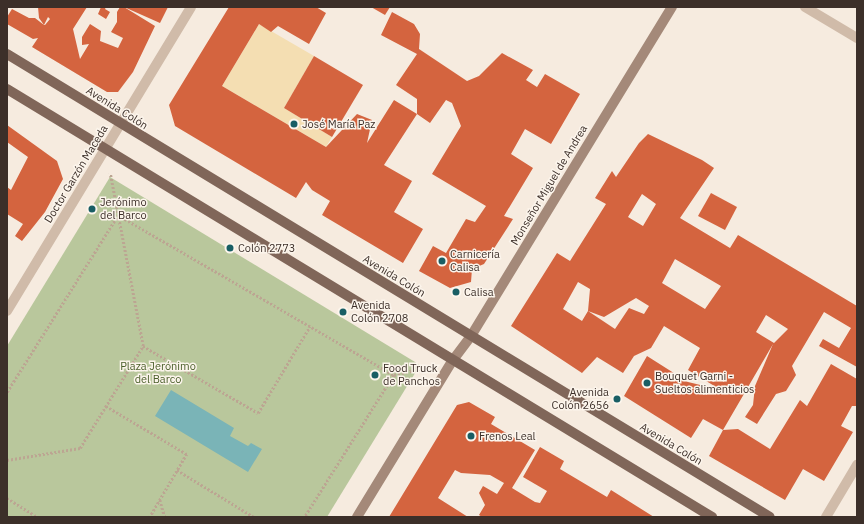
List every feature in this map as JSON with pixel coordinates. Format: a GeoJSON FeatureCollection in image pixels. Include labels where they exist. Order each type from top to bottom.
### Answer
{"type":"FeatureCollection","features":[{"type":"Feature","properties":{"kind":"main road","name":"Monseñor Miguel de Andrea"},"geometry":{"type":"LineString","coordinates":[[357,517],[453,360],[471,336],[672,7]]}},
{"type":"Feature","properties":{"kind":"main road","name":"Avenida Colón"},"geometry":{"type":"LineString","coordinates":[[7,54],[120,124],[770,517]]}},
{"type":"Feature","properties":{"kind":"main road"},"geometry":{"type":"LineString","coordinates":[[7,90],[712,517]]}},
{"type":"Feature","properties":{"kind":"street","name":"Doctor Garzón Maceda"},"geometry":{"type":"LineString","coordinates":[[7,311],[106,150],[120,124],[191,7]]}},
{"type":"Feature","properties":{"kind":"street"},"geometry":{"type":"LineString","coordinates":[[805,7],[857,38]]}},
{"type":"Feature","properties":{"kind":"street"},"geometry":{"type":"LineString","coordinates":[[826,517],[857,465]]}},
{"type":"Feature","properties":{"kind":"path"},"geometry":{"type":"LineString","coordinates":[[7,460],[80,448],[143,346],[106,150]]}},
{"type":"Feature","properties":{"kind":"path"},"geometry":{"type":"LineString","coordinates":[[118,215],[394,375]]}},
{"type":"Feature","properties":{"kind":"path"},"geometry":{"type":"LineString","coordinates":[[7,392],[118,215]]}},
{"type":"Feature","properties":{"kind":"path"},"geometry":{"type":"LineString","coordinates":[[143,346],[258,413],[310,326]]}},
{"type":"Feature","properties":{"kind":"path"},"geometry":{"type":"LineString","coordinates":[[304,517],[394,375],[453,360]]}},
{"type":"Feature","properties":{"kind":"path"},"geometry":{"type":"LineString","coordinates":[[106,406],[187,454],[150,517]]}},
{"type":"Feature","properties":{"kind":"path"},"geometry":{"type":"LineString","coordinates":[[177,470],[254,517]]}},
{"type":"Feature","properties":{"kind":"path"},"geometry":{"type":"LineString","coordinates":[[7,498],[38,517]]}},
{"type":"Feature","properties":{"kind":"path"},"geometry":{"type":"LineString","coordinates":[[160,499],[165,517]]}},
{"type":"Feature","properties":{"kind":"green space","name":"Plaza Jerónimo del Barco"},"geometry":{"type":"Polygon","coordinates":[[[110,177],[420,365],[327,517],[7,517],[7,346],[110,177]]]}},
{"type":"Feature","properties":{"kind":"sand"},"geometry":{"type":"Polygon","coordinates":[[[259,24],[314,56],[284,108],[332,137],[326,147],[222,86],[259,24]]]}},
{"type":"Feature","properties":{"kind":"water"},"geometry":{"type":"Polygon","coordinates":[[[171,390],[234,428],[230,436],[248,446],[251,443],[262,449],[248,472],[155,416],[171,390]]]}},
{"type":"Feature","properties":{"kind":"building"},"geometry":{"type":"Polygon","coordinates":[[[38,7],[87,7],[73,29],[80,59],[89,44],[82,45],[82,37],[90,24],[101,31],[100,41],[118,48],[123,38],[111,32],[117,22],[117,12],[120,7],[124,7],[155,26],[133,72],[118,92],[107,92],[32,47],[38,38],[33,39],[7,24],[7,17],[12,9],[29,18],[35,18],[44,25],[39,18],[38,7]],[[48,17],[44,25],[50,19],[48,17]]]}},
{"type":"Feature","properties":{"kind":"building"},"geometry":{"type":"Polygon","coordinates":[[[101,7],[106,7],[105,9],[110,12],[106,19],[98,14],[101,7]]]}},
{"type":"Feature","properties":{"kind":"building"},"geometry":{"type":"Polygon","coordinates":[[[124,7],[168,7],[160,23],[124,7]]]}},
{"type":"Feature","properties":{"kind":"building"},"geometry":{"type":"Polygon","coordinates":[[[229,7],[316,7],[326,13],[309,44],[278,26],[271,32],[259,24],[222,86],[326,147],[357,114],[372,120],[367,143],[394,100],[417,114],[384,165],[412,181],[394,212],[423,229],[403,263],[322,215],[330,201],[312,190],[306,182],[296,198],[175,126],[169,105],[229,7]]]}},
{"type":"Feature","properties":{"kind":"building"},"geometry":{"type":"Polygon","coordinates":[[[371,7],[390,7],[385,15],[371,7]]]}},
{"type":"Feature","properties":{"kind":"building"},"geometry":{"type":"Polygon","coordinates":[[[392,12],[414,24],[420,34],[419,49],[467,81],[479,76],[502,53],[533,70],[526,80],[537,87],[545,74],[580,94],[551,144],[525,129],[511,154],[533,168],[504,216],[513,219],[484,264],[472,269],[471,282],[450,288],[419,271],[433,246],[446,253],[466,219],[475,222],[486,206],[432,174],[461,126],[452,103],[446,100],[430,123],[417,114],[417,99],[396,85],[417,54],[381,35],[392,12]]]}},
{"type":"Feature","properties":{"kind":"building"},"geometry":{"type":"Polygon","coordinates":[[[314,56],[363,85],[332,137],[284,108],[314,56]]]}},
{"type":"Feature","properties":{"kind":"building"},"geometry":{"type":"Polygon","coordinates":[[[7,125],[57,161],[63,179],[45,212],[22,241],[15,236],[23,224],[7,214],[7,187],[11,190],[28,157],[7,142],[7,125]]]}},
{"type":"Feature","properties":{"kind":"building"},"geometry":{"type":"Polygon","coordinates":[[[648,134],[702,160],[714,168],[680,218],[730,248],[738,235],[857,306],[857,367],[819,346],[823,339],[839,348],[851,328],[824,312],[792,366],[796,375],[786,391],[776,394],[757,424],[745,417],[753,405],[755,386],[773,344],[723,430],[703,419],[691,438],[624,396],[647,356],[688,382],[721,390],[688,370],[700,348],[664,326],[651,348],[634,356],[623,373],[597,357],[582,373],[511,326],[557,253],[570,261],[606,204],[595,198],[612,171],[616,177],[639,143],[648,134]],[[642,194],[628,217],[643,226],[656,204],[642,194]],[[675,259],[662,283],[705,309],[721,286],[675,259]],[[578,282],[563,309],[582,321],[588,311],[590,289],[578,282]],[[636,298],[604,317],[588,311],[615,329],[629,308],[644,314],[649,306],[636,298]],[[766,315],[756,332],[774,343],[788,329],[766,315]]]}},
{"type":"Feature","properties":{"kind":"building"},"geometry":{"type":"Polygon","coordinates":[[[711,193],[737,207],[725,230],[698,216],[711,193]]]}},
{"type":"Feature","properties":{"kind":"building"},"geometry":{"type":"Polygon","coordinates":[[[831,364],[857,379],[857,406],[852,406],[841,426],[853,432],[824,481],[803,469],[785,500],[709,456],[723,430],[738,429],[770,449],[800,400],[807,406],[831,364]]]}},
{"type":"Feature","properties":{"kind":"building"},"geometry":{"type":"Polygon","coordinates":[[[469,402],[495,417],[491,424],[535,450],[512,488],[535,502],[540,503],[547,491],[523,477],[540,447],[564,461],[560,469],[607,497],[611,490],[654,517],[482,517],[479,515],[485,505],[479,493],[483,486],[497,494],[504,483],[490,475],[461,473],[455,470],[438,498],[468,517],[389,517],[457,405],[469,402]]]}},
{"type":"Feature","properties":{"kind":"place","name":"José María Paz"},"geometry":{"type":"Point","coordinates":[294,124]}},
{"type":"Feature","properties":{"kind":"place","name":"Jerónimo del Barco"},"geometry":{"type":"Point","coordinates":[92,209]}},
{"type":"Feature","properties":{"kind":"place","name":"Colón 2773"},"geometry":{"type":"Point","coordinates":[230,248]}},
{"type":"Feature","properties":{"kind":"place","name":"Carnicería Calisa"},"geometry":{"type":"Point","coordinates":[442,261]}},
{"type":"Feature","properties":{"kind":"place","name":"Calisa"},"geometry":{"type":"Point","coordinates":[456,292]}},
{"type":"Feature","properties":{"kind":"place","name":"Avenida Colón 2708"},"geometry":{"type":"Point","coordinates":[343,312]}},
{"type":"Feature","properties":{"kind":"place","name":"Food Truck de Panchos"},"geometry":{"type":"Point","coordinates":[375,375]}},
{"type":"Feature","properties":{"kind":"place","name":"Bouquet Garni - Sueltos alimenticios"},"geometry":{"type":"Point","coordinates":[647,383]}},
{"type":"Feature","properties":{"kind":"place","name":"Avenida Colón 2656"},"geometry":{"type":"Point","coordinates":[617,399]}},
{"type":"Feature","properties":{"kind":"place","name":"Frenos Leal"},"geometry":{"type":"Point","coordinates":[471,436]}}]}
